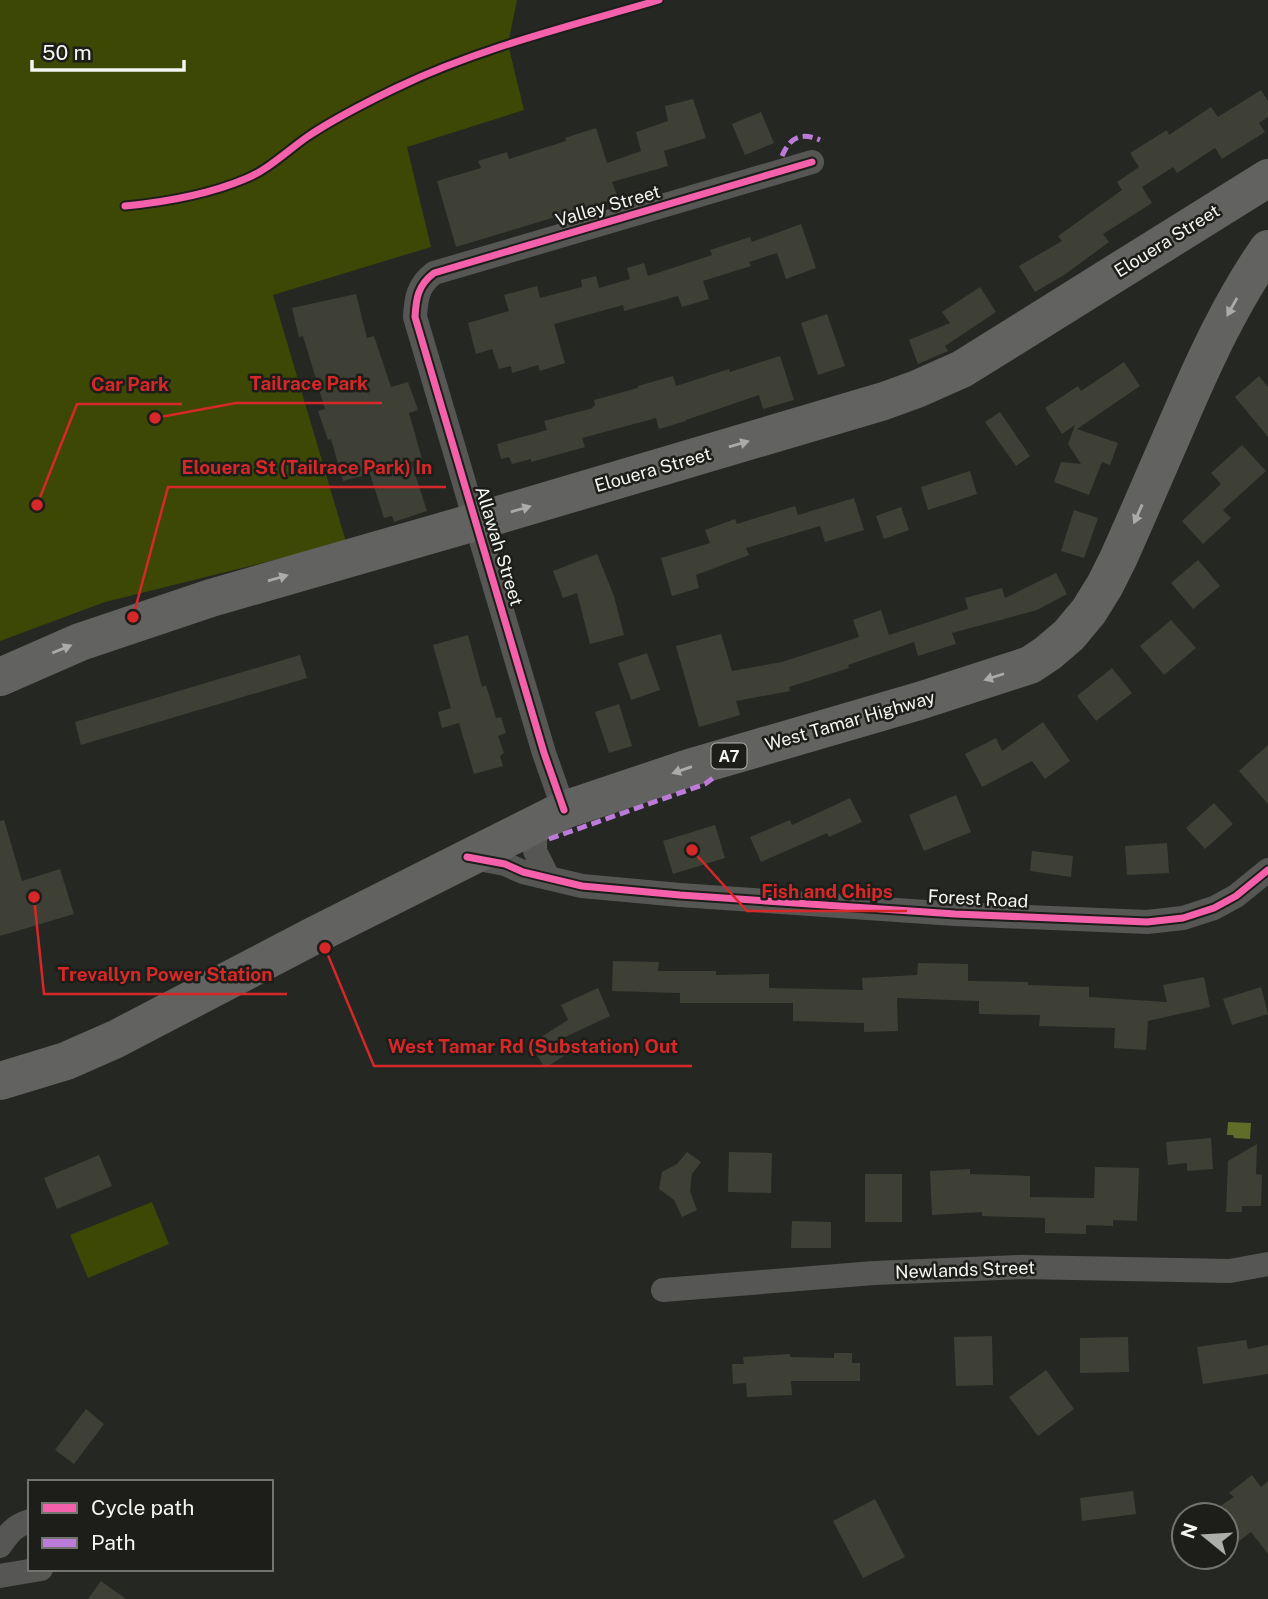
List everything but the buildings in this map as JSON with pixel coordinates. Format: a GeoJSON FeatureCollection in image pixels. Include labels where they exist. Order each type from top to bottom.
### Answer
{"type":"FeatureCollection","features":[{"type":"Feature","properties":{"kind":"highway","name":"Elouera Street"},"geometry":{"type":"LineString","coordinates":[[0,677],[80,642],[211,598],[862,408],[917,389],[962,369],[1268,178]]}},
{"type":"Feature","properties":{"kind":"highway","name":"West Tamar Highway"},"geometry":{"type":"LineString","coordinates":[[0,1080],[66,1060],[116,1039],[467,857],[549,818],[689,768],[919,701],[1030,665],[1069,635],[1089,611],[1105,585],[1208,353],[1228,313],[1268,249]]}},
{"type":"Feature","properties":{"kind":"street","name":"Valley Street"},"geometry":{"type":"LineString","coordinates":[[419,289],[425,280],[435,273],[812,162]]}},
{"type":"Feature","properties":{"kind":"street","name":"Allawah Street"},"geometry":{"type":"LineString","coordinates":[[419,289],[415,317],[544,753],[549,818],[535,851],[548,877]]}},
{"type":"Feature","properties":{"kind":"street","name":"Forest Road"},"geometry":{"type":"LineString","coordinates":[[467,857],[505,864],[523,872],[582,886],[955,914],[1147,922],[1183,918],[1214,908],[1236,896],[1268,870]]}},
{"type":"Feature","properties":{"kind":"street","name":"Newlands Street"},"geometry":{"type":"LineString","coordinates":[[663,1290],[874,1273],[1021,1266],[1230,1271],[1268,1264]]}},
{"type":"Feature","properties":{"kind":"street"},"geometry":{"type":"LineString","coordinates":[[0,1546],[18,1525],[28,1522]]}},
{"type":"Feature","properties":{"kind":"street"},"geometry":{"type":"LineString","coordinates":[[0,1576],[29,1571]]}},
{"type":"Feature","properties":{"kind":"shaded area"},"geometry":{"type":"Polygon","coordinates":[[[0,0],[517,0],[508,44],[524,110],[407,147],[431,247],[273,295],[346,542],[105,602],[0,641],[0,0]]]}},
{"type":"Feature","properties":{"kind":"shaded area"},"geometry":{"type":"Polygon","coordinates":[[[1228,1122],[1251,1123],[1250,1139],[1227,1135],[1228,1122]]]}},
{"type":"Feature","properties":{"kind":"shaded area"},"geometry":{"type":"Polygon","coordinates":[[[152,1202],[169,1244],[88,1278],[70,1235],[152,1202]]]}},
{"type":"Feature","properties":{"kind":"marked path"},"geometry":{"type":"LineString","coordinates":[[782,156],[789,144],[797,138],[807,136],[820,140]]}},
{"type":"Feature","properties":{"kind":"marked path"},"geometry":{"type":"LineString","coordinates":[[549,839],[705,784],[713,778]]}},
{"type":"Feature","properties":{"kind":"cycle path"},"geometry":{"type":"LineString","coordinates":[[125,206],[186,197],[231,185],[262,171],[339,117],[427,74],[525,39],[659,0]]}},
{"type":"Feature","properties":{"kind":"cycle path"},"geometry":{"type":"LineString","coordinates":[[564,810],[544,753],[415,317],[419,292],[424,282],[434,273],[812,162]]}},
{"type":"Feature","properties":{"kind":"cycle path"},"geometry":{"type":"LineString","coordinates":[[467,857],[505,864],[523,872],[582,886],[955,914],[1147,922],[1183,918],[1214,908],[1236,896],[1268,870]]}},
{"type":"Feature","properties":{"kind":"place","name":"Tailrace Park"},"geometry":{"type":"Point","coordinates":[155,418]}},
{"type":"Feature","properties":{"kind":"place","name":"Car Park"},"geometry":{"type":"Point","coordinates":[37,505]}},
{"type":"Feature","properties":{"kind":"place","name":"Elouera St (Tailrace Park) In"},"geometry":{"type":"Point","coordinates":[133,617]}},
{"type":"Feature","properties":{"kind":"place","name":"Fish and Chips"},"geometry":{"type":"Point","coordinates":[692,850]}},
{"type":"Feature","properties":{"kind":"place","name":"Trevallyn Power Station"},"geometry":{"type":"Point","coordinates":[34,897]}},
{"type":"Feature","properties":{"kind":"place","name":"West Tamar Rd (Substation) Out"},"geometry":{"type":"Point","coordinates":[325,948]}}]}
